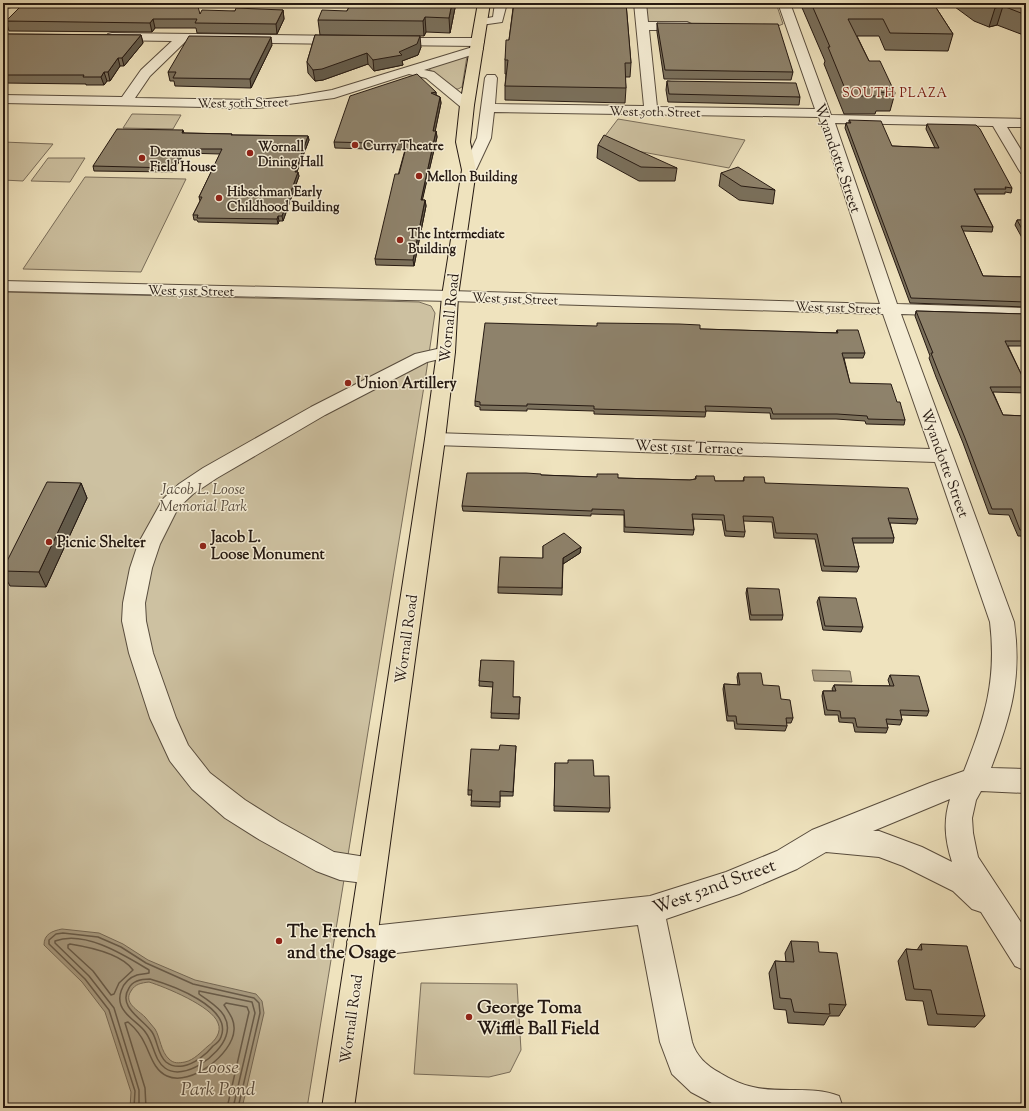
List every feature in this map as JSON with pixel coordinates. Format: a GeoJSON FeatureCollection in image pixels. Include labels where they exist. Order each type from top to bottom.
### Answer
{"type":"FeatureCollection","features":[{"type":"Feature","properties":{"kind":"main road","name":"Wornall Road"},"geometry":{"type":"LineString","coordinates":[[338,1108],[435,439],[446,352],[450,296],[469,170],[463,142],[467,105],[484,3]]}},
{"type":"Feature","properties":{"kind":"street"},"geometry":{"type":"LineString","coordinates":[[3,6],[16,3]]}},
{"type":"Feature","properties":{"kind":"street"},"geometry":{"type":"LineString","coordinates":[[481,22],[498,20],[501,3]]}},
{"type":"Feature","properties":{"kind":"street"},"geometry":{"type":"LineString","coordinates":[[640,3],[651,110]]}},
{"type":"Feature","properties":{"kind":"street","name":"Wyandotte Street"},"geometry":{"type":"LineString","coordinates":[[784,3],[825,116],[890,309],[1002,622],[1005,640],[1005,678],[997,714],[973,779],[961,804],[959,830],[961,846],[966,863],[1026,956]]}},
{"type":"Feature","properties":{"kind":"street"},"geometry":{"type":"LineString","coordinates":[[642,26],[695,27]]}},
{"type":"Feature","properties":{"kind":"street"},"geometry":{"type":"LineString","coordinates":[[780,28],[793,28]]}},
{"type":"Feature","properties":{"kind":"street"},"geometry":{"type":"LineString","coordinates":[[96,37],[352,40]]}},
{"type":"Feature","properties":{"kind":"street"},"geometry":{"type":"LineString","coordinates":[[126,101],[145,72],[182,38]]}},
{"type":"Feature","properties":{"kind":"street"},"geometry":{"type":"LineString","coordinates":[[380,40],[478,45]]}},
{"type":"Feature","properties":{"kind":"street","name":"West 50th Street"},"geometry":{"type":"LineString","coordinates":[[3,98],[258,104],[297,100],[350,90],[478,45]]}},
{"type":"Feature","properties":{"kind":"street"},"geometry":{"type":"LineString","coordinates":[[408,70],[430,75],[467,105]]}},
{"type":"Feature","properties":{"kind":"street","name":"Wornall Road"},"geometry":{"type":"LineString","coordinates":[[469,170],[484,138],[491,78]]}},
{"type":"Feature","properties":{"kind":"street"},"geometry":{"type":"LineString","coordinates":[[799,86],[813,86]]}},
{"type":"Feature","properties":{"kind":"street","name":"West 50th Street"},"geometry":{"type":"LineString","coordinates":[[487,108],[651,110],[1026,123]]}},
{"type":"Feature","properties":{"kind":"street"},"geometry":{"type":"LineString","coordinates":[[998,123],[1026,170]]}},
{"type":"Feature","properties":{"kind":"street","name":"West 51st Street"},"geometry":{"type":"LineString","coordinates":[[3,286],[450,296],[1026,313]]}},
{"type":"Feature","properties":{"kind":"street"},"geometry":{"type":"LineString","coordinates":[[372,871],[340,867],[326,862],[270,831],[235,809],[201,781],[179,753],[163,718],[141,653],[134,621],[134,603],[141,568],[149,544],[170,504],[186,489],[210,473],[318,411],[421,358],[446,352]]}},
{"type":"Feature","properties":{"kind":"street","name":"West 51st Terrace"},"geometry":{"type":"LineString","coordinates":[[435,439],[942,456]]}},
{"type":"Feature","properties":{"kind":"street","name":"West 52nd Street"},"geometry":{"type":"LineString","coordinates":[[362,942],[650,910],[729,885],[786,860],[822,839],[973,779],[1026,782]]}},
{"type":"Feature","properties":{"kind":"street","name":"Wyandotte Street"},"geometry":{"type":"LineString","coordinates":[[822,839],[879,844],[912,856],[963,882],[1004,921]]}},
{"type":"Feature","properties":{"kind":"street"},"geometry":{"type":"LineString","coordinates":[[650,910],[676,1042],[683,1063],[702,1081],[726,1094],[754,1104],[827,1108]]}},
{"type":"Feature","properties":{"kind":"green space"},"geometry":{"type":"Polygon","coordinates":[[[645,3],[776,3],[783,24],[778,26],[648,23],[645,3]]]}},
{"type":"Feature","properties":{"kind":"green space"},"geometry":{"type":"Polygon","coordinates":[[[467,56],[462,87],[458,89],[452,89],[428,68],[467,56]]]}},
{"type":"Feature","properties":{"kind":"green space"},"geometry":{"type":"Polygon","coordinates":[[[132,114],[181,115],[173,129],[123,128],[132,114]]]}},
{"type":"Feature","properties":{"kind":"green space"},"geometry":{"type":"Polygon","coordinates":[[[618,119],[745,140],[729,168],[599,144],[618,119]]]}},
{"type":"Feature","properties":{"kind":"green space"},"geometry":{"type":"Polygon","coordinates":[[[3,142],[53,144],[23,181],[3,180],[3,142]]]}},
{"type":"Feature","properties":{"kind":"green space"},"geometry":{"type":"Polygon","coordinates":[[[48,158],[85,158],[70,182],[31,181],[48,158]]]}},
{"type":"Feature","properties":{"kind":"green space"},"geometry":{"type":"Polygon","coordinates":[[[85,177],[186,179],[141,272],[23,269],[85,177]]]}},
{"type":"Feature","properties":{"kind":"green space","name":"Jacob L. Loose Memorial Park"},"geometry":{"type":"Polygon","coordinates":[[[3,292],[419,302],[431,306],[435,313],[307,1108],[3,1108],[3,292]]]}},
{"type":"Feature","properties":{"kind":"green space","name":"George Toma Wiffle Ball Field"},"geometry":{"type":"Polygon","coordinates":[[[421,983],[517,984],[521,1050],[510,1072],[489,1077],[414,1074],[421,983]]]}},
{"type":"Feature","properties":{"kind":"water"},"geometry":{"type":"Polygon","coordinates":[[[812,670],[850,671],[852,682],[814,681],[812,670]]]}},
{"type":"Feature","properties":{"kind":"water","name":"Loose Park Pond"},"geometry":{"type":"Polygon","coordinates":[[[62,929],[99,933],[123,944],[148,960],[195,980],[256,994],[262,1001],[264,1013],[242,1108],[130,1108],[131,1092],[105,1012],[82,982],[44,945],[45,938],[49,934],[62,929]],[[149,982],[136,985],[129,995],[130,1003],[155,1029],[164,1052],[169,1059],[177,1063],[191,1060],[215,1039],[219,1030],[218,1023],[207,1010],[198,1004],[149,982]]]}},
{"type":"Feature","properties":{"kind":"building"},"geometry":{"type":"Polygon","coordinates":[[[24,3],[197,3],[200,14],[202,10],[235,11],[236,8],[283,10],[276,24],[195,23],[197,19],[153,19],[150,23],[6,21],[24,3]]]}},
{"type":"Feature","properties":{"kind":"building"},"geometry":{"type":"Polygon","coordinates":[[[351,3],[452,3],[449,18],[425,17],[423,21],[318,20],[322,10],[347,11],[351,3]]]}},
{"type":"Feature","properties":{"kind":"building"},"geometry":{"type":"Polygon","coordinates":[[[514,3],[626,3],[631,63],[625,63],[626,88],[505,86],[508,60],[505,60],[506,40],[509,40],[514,3]]]}},
{"type":"Feature","properties":{"kind":"building"},"geometry":{"type":"Polygon","coordinates":[[[811,3],[933,3],[953,34],[890,33],[883,19],[848,19],[869,61],[880,61],[895,93],[878,92],[879,96],[848,96],[828,47],[830,47],[811,3]]]}},
{"type":"Feature","properties":{"kind":"building"},"geometry":{"type":"Polygon","coordinates":[[[982,3],[1026,3],[1026,15],[1003,6],[995,8],[982,3]]]}},
{"type":"Feature","properties":{"kind":"building"},"geometry":{"type":"Polygon","coordinates":[[[657,23],[778,24],[793,72],[665,70],[657,23]]]}},
{"type":"Feature","properties":{"kind":"building"},"geometry":{"type":"Polygon","coordinates":[[[3,34],[141,35],[122,58],[118,58],[108,72],[104,72],[101,77],[83,77],[84,75],[3,75],[3,34]]]}},
{"type":"Feature","properties":{"kind":"building"},"geometry":{"type":"Polygon","coordinates":[[[315,35],[420,36],[417,44],[399,52],[402,55],[373,60],[367,53],[322,69],[313,70],[307,62],[315,35]]]}},
{"type":"Feature","properties":{"kind":"building"},"geometry":{"type":"Polygon","coordinates":[[[189,36],[271,37],[250,79],[173,78],[176,72],[168,72],[189,36]]]}},
{"type":"Feature","properties":{"kind":"building"},"geometry":{"type":"Polygon","coordinates":[[[417,74],[436,92],[431,93],[440,97],[433,131],[436,131],[421,200],[425,200],[413,260],[375,259],[395,174],[399,174],[407,144],[334,142],[350,96],[417,74]]]}},
{"type":"Feature","properties":{"kind":"building"},"geometry":{"type":"Polygon","coordinates":[[[667,81],[796,83],[800,97],[669,94],[667,81]]]}},
{"type":"Feature","properties":{"kind":"building"},"geometry":{"type":"Polygon","coordinates":[[[849,120],[881,121],[892,146],[939,148],[927,124],[976,125],[980,129],[1012,188],[974,189],[993,227],[961,226],[983,276],[1026,277],[1026,302],[911,298],[846,123],[851,123],[849,120]]]}},
{"type":"Feature","properties":{"kind":"building"},"geometry":{"type":"Polygon","coordinates":[[[117,129],[183,130],[182,133],[232,134],[231,135],[308,136],[295,172],[298,172],[282,216],[278,216],[277,219],[197,218],[198,215],[193,215],[202,197],[199,197],[222,149],[182,149],[172,168],[93,166],[117,129]]]}},
{"type":"Feature","properties":{"kind":"building"},"geometry":{"type":"Polygon","coordinates":[[[604,135],[677,168],[641,167],[598,145],[604,135]]]}},
{"type":"Feature","properties":{"kind":"building"},"geometry":{"type":"Polygon","coordinates":[[[738,167],[775,190],[741,186],[721,173],[738,167]]]}},
{"type":"Feature","properties":{"kind":"building"},"geometry":{"type":"Polygon","coordinates":[[[1017,220],[1026,220],[1026,236],[1017,220]]]}},
{"type":"Feature","properties":{"kind":"building"},"geometry":{"type":"Polygon","coordinates":[[[916,311],[1026,314],[1026,341],[1005,341],[1026,384],[1026,387],[990,387],[1003,415],[1026,416],[1026,460],[1022,460],[1026,470],[1026,535],[1024,530],[1020,530],[1012,509],[992,509],[916,311]]]}},
{"type":"Feature","properties":{"kind":"building"},"geometry":{"type":"Polygon","coordinates":[[[485,323],[597,326],[597,323],[679,324],[700,325],[700,329],[838,333],[837,330],[858,330],[865,353],[842,353],[850,383],[891,384],[897,402],[900,402],[905,420],[868,419],[867,416],[837,414],[773,414],[771,408],[705,406],[706,412],[594,409],[594,406],[527,404],[527,406],[480,405],[480,402],[475,401],[485,323]]]}},
{"type":"Feature","properties":{"kind":"building"},"geometry":{"type":"Polygon","coordinates":[[[467,473],[526,473],[597,477],[597,474],[618,474],[618,478],[690,480],[696,479],[696,476],[714,476],[715,481],[744,481],[744,477],[764,477],[765,483],[908,488],[918,519],[888,518],[894,538],[852,538],[859,567],[824,566],[817,534],[776,533],[773,517],[743,516],[745,532],[726,531],[724,515],[692,514],[694,530],[625,527],[624,510],[592,509],[592,511],[462,506],[467,473]]]}},
{"type":"Feature","properties":{"kind":"building"},"geometry":{"type":"Polygon","coordinates":[[[47,482],[81,483],[39,572],[3,571],[3,569],[47,482]]]}},
{"type":"Feature","properties":{"kind":"building"},"geometry":{"type":"Polygon","coordinates":[[[564,533],[581,547],[563,558],[562,588],[498,587],[500,557],[543,558],[543,546],[564,533]]]}},
{"type":"Feature","properties":{"kind":"building"},"geometry":{"type":"Polygon","coordinates":[[[747,588],[779,589],[783,615],[751,615],[747,588]]]}},
{"type":"Feature","properties":{"kind":"building"},"geometry":{"type":"Polygon","coordinates":[[[819,597],[856,598],[863,627],[825,626],[819,597]]]}},
{"type":"Feature","properties":{"kind":"building"},"geometry":{"type":"Polygon","coordinates":[[[481,660],[514,661],[513,697],[520,697],[519,714],[491,713],[493,682],[479,681],[481,660]]]}},
{"type":"Feature","properties":{"kind":"building"},"geometry":{"type":"Polygon","coordinates":[[[738,673],[761,673],[763,685],[779,686],[781,699],[790,700],[793,718],[786,718],[787,726],[737,724],[736,716],[728,716],[724,684],[740,685],[738,673]]]}},
{"type":"Feature","properties":{"kind":"building"},"geometry":{"type":"Polygon","coordinates":[[[890,675],[919,676],[929,711],[900,710],[902,720],[886,719],[888,728],[857,727],[855,718],[841,718],[840,711],[827,710],[823,691],[836,691],[834,685],[894,686],[890,675]]]}},
{"type":"Feature","properties":{"kind":"building"},"geometry":{"type":"Polygon","coordinates":[[[500,745],[516,746],[513,792],[500,791],[500,802],[471,801],[472,790],[468,790],[471,749],[499,750],[500,745]]]}},
{"type":"Feature","properties":{"kind":"building"},"geometry":{"type":"Polygon","coordinates":[[[568,760],[593,760],[594,776],[609,776],[610,808],[554,806],[555,763],[568,763],[568,760]]]}},
{"type":"Feature","properties":{"kind":"building"},"geometry":{"type":"Polygon","coordinates":[[[791,941],[818,942],[819,952],[837,953],[846,1005],[829,1004],[830,1014],[794,1012],[791,999],[780,998],[775,961],[794,962],[791,941]]]}},
{"type":"Feature","properties":{"kind":"building"},"geometry":{"type":"Polygon","coordinates":[[[921,944],[967,946],[985,1016],[937,1014],[931,990],[914,989],[906,949],[922,950],[921,944]]]}},
{"type":"Feature","properties":{"kind":"place","name":"Curry Theatre"},"geometry":{"type":"Point","coordinates":[355,145]}},
{"type":"Feature","properties":{"kind":"place","name":"Wornall Dining Hall"},"geometry":{"type":"Point","coordinates":[250,153]}},
{"type":"Feature","properties":{"kind":"place","name":"Deramus Field House"},"geometry":{"type":"Point","coordinates":[142,158]}},
{"type":"Feature","properties":{"kind":"place","name":"Mellon Building"},"geometry":{"type":"Point","coordinates":[419,176]}},
{"type":"Feature","properties":{"kind":"place","name":"Hibschman Early Childhood Building"},"geometry":{"type":"Point","coordinates":[219,198]}},
{"type":"Feature","properties":{"kind":"place","name":"The Intermediate Building"},"geometry":{"type":"Point","coordinates":[400,240]}},
{"type":"Feature","properties":{"kind":"place","name":"Union Artillery"},"geometry":{"type":"Point","coordinates":[348,383]}},
{"type":"Feature","properties":{"kind":"place","name":"Picnic Shelter"},"geometry":{"type":"Point","coordinates":[49,542]}},
{"type":"Feature","properties":{"kind":"place","name":"Jacob L. Loose Monument"},"geometry":{"type":"Point","coordinates":[203,546]}},
{"type":"Feature","properties":{"kind":"place","name":"The French and the Osage"},"geometry":{"type":"Point","coordinates":[279,941]}},
{"type":"Feature","properties":{"kind":"place","name":"George Toma Wiffle Ball Field"},"geometry":{"type":"Point","coordinates":[469,1017]}},
{"type":"Feature","properties":{"kind":"district","name":"SOUTH PLAZA"},"geometry":{"type":"Point","coordinates":[895,92]}}]}
